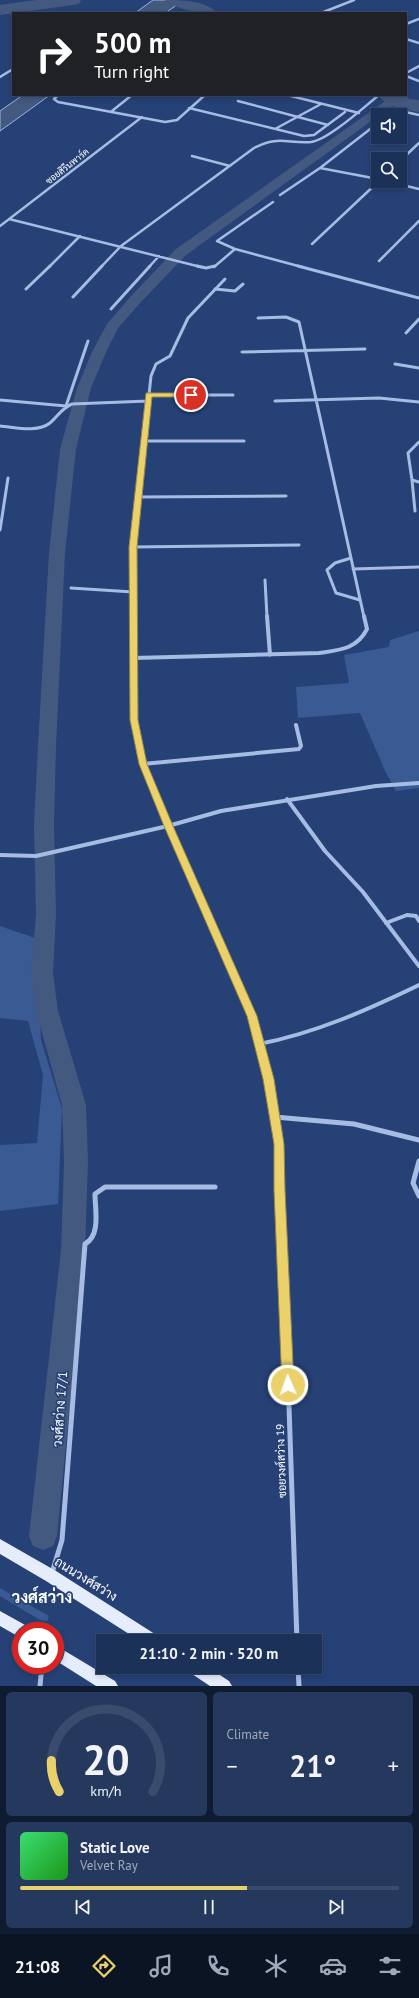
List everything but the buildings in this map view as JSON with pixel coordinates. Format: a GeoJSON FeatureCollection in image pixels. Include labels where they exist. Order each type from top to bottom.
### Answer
{"type":"FeatureCollection","features":[{"type":"Feature","properties":{"kind":"main road","name":"ถนนวงศ์สว่าง"},"geometry":{"type":"LineString","coordinates":[[0,1546],[51,1576],[142,1634]]}},
{"type":"Feature","properties":{"kind":"main road"},"geometry":{"type":"LineString","coordinates":[[0,1618],[12,1625]]}},
{"type":"Feature","properties":{"kind":"main road"},"geometry":{"type":"LineString","coordinates":[[64,1658],[110,1686]]}},
{"type":"Feature","properties":{"kind":"main road"},"geometry":{"type":"LineString","coordinates":[[205,1674],[224,1686]]}},
{"type":"Feature","properties":{"kind":"street"},"geometry":{"type":"LineString","coordinates":[[323,12],[354,0]]}},
{"type":"Feature","properties":{"kind":"street"},"geometry":{"type":"LineString","coordinates":[[328,10],[333,12]]}},
{"type":"Feature","properties":{"kind":"street"},"geometry":{"type":"LineString","coordinates":[[407,24],[419,18]]}},
{"type":"Feature","properties":{"kind":"street"},"geometry":{"type":"LineString","coordinates":[[407,39],[419,43]]}},
{"type":"Feature","properties":{"kind":"street"},"geometry":{"type":"LineString","coordinates":[[407,72],[419,66]]}},
{"type":"Feature","properties":{"kind":"street"},"geometry":{"type":"LineString","coordinates":[[0,77],[12,70]]}},
{"type":"Feature","properties":{"kind":"street"},"geometry":{"type":"LineString","coordinates":[[407,76],[419,80]]}},
{"type":"Feature","properties":{"kind":"street"},"geometry":{"type":"LineString","coordinates":[[57,96],[54,99],[58,102],[164,122],[177,120],[204,96]]}},
{"type":"Feature","properties":{"kind":"street"},"geometry":{"type":"LineString","coordinates":[[112,111],[131,96]]}},
{"type":"Feature","properties":{"kind":"street"},"geometry":{"type":"LineString","coordinates":[[291,96],[359,113]]}},
{"type":"Feature","properties":{"kind":"street"},"geometry":{"type":"LineString","coordinates":[[73,297],[121,246],[254,148],[265,142],[278,140],[312,142],[331,133],[359,113],[378,96]]}},
{"type":"Feature","properties":{"kind":"street"},"geometry":{"type":"LineString","coordinates":[[238,101],[328,125]]}},
{"type":"Feature","properties":{"kind":"street"},"geometry":{"type":"LineString","coordinates":[[275,129],[322,103]]}},
{"type":"Feature","properties":{"kind":"street"},"geometry":{"type":"LineString","coordinates":[[189,108],[307,136],[314,135],[345,112]]}},
{"type":"Feature","properties":{"kind":"street"},"geometry":{"type":"LineString","coordinates":[[407,112],[419,114]]}},
{"type":"Feature","properties":{"kind":"street","name":"ซอยสิรีนพาร์ค"},"geometry":{"type":"LineString","coordinates":[[0,226],[142,117]]}},
{"type":"Feature","properties":{"kind":"street"},"geometry":{"type":"LineString","coordinates":[[280,195],[320,168],[371,128]]}},
{"type":"Feature","properties":{"kind":"street"},"geometry":{"type":"LineString","coordinates":[[407,154],[419,143]]}},
{"type":"Feature","properties":{"kind":"street"},"geometry":{"type":"LineString","coordinates":[[192,156],[230,166]]}},
{"type":"Feature","properties":{"kind":"street"},"geometry":{"type":"LineString","coordinates":[[320,168],[371,179]]}},
{"type":"Feature","properties":{"kind":"street"},"geometry":{"type":"LineString","coordinates":[[407,186],[419,189]]}},
{"type":"Feature","properties":{"kind":"street"},"geometry":{"type":"LineString","coordinates":[[312,244],[371,187]]}},
{"type":"Feature","properties":{"kind":"street"},"geometry":{"type":"LineString","coordinates":[[273,202],[217,241],[235,249],[419,298]]}},
{"type":"Feature","properties":{"kind":"street"},"geometry":{"type":"LineString","coordinates":[[9,219],[211,268],[235,249]]}},
{"type":"Feature","properties":{"kind":"street"},"geometry":{"type":"LineString","coordinates":[[379,261],[419,221]]}},
{"type":"Feature","properties":{"kind":"street"},"geometry":{"type":"LineString","coordinates":[[26,289],[80,236]]}},
{"type":"Feature","properties":{"kind":"street"},"geometry":{"type":"LineString","coordinates":[[111,310],[159,256]]}},
{"type":"Feature","properties":{"kind":"street","name":"ซอยวงศ์สว่าง 19"},"geometry":{"type":"LineString","coordinates":[[225,279],[188,318],[170,356],[156,364],[150,376],[133,547],[134,720],[143,764],[168,826],[252,1016],[269,1079],[279,1144],[279,1190],[285,1289],[297,1634]]}},
{"type":"Feature","properties":{"kind":"street"},"geometry":{"type":"LineString","coordinates":[[215,289],[235,291],[243,284]]}},
{"type":"Feature","properties":{"kind":"street"},"geometry":{"type":"LineString","coordinates":[[134,658],[319,654],[347,649],[362,640],[367,629],[299,322],[295,318],[258,318]]}},
{"type":"Feature","properties":{"kind":"street"},"geometry":{"type":"LineString","coordinates":[[406,333],[419,319]]}},
{"type":"Feature","properties":{"kind":"street"},"geometry":{"type":"LineString","coordinates":[[66,406],[88,341]]}},
{"type":"Feature","properties":{"kind":"street"},"geometry":{"type":"LineString","coordinates":[[242,352],[364,349]]}},
{"type":"Feature","properties":{"kind":"street"},"geometry":{"type":"LineString","coordinates":[[395,364],[419,368]]}},
{"type":"Feature","properties":{"kind":"street"},"geometry":{"type":"LineString","coordinates":[[148,395],[233,395]]}},
{"type":"Feature","properties":{"kind":"street"},"geometry":{"type":"LineString","coordinates":[[275,401],[379,398],[419,402]]}},
{"type":"Feature","properties":{"kind":"street"},"geometry":{"type":"LineString","coordinates":[[0,400],[66,406]]}},
{"type":"Feature","properties":{"kind":"street"},"geometry":{"type":"LineString","coordinates":[[0,426],[30,429],[48,424],[62,408],[72,404],[148,401]]}},
{"type":"Feature","properties":{"kind":"street"},"geometry":{"type":"LineString","coordinates":[[144,441],[244,441]]}},
{"type":"Feature","properties":{"kind":"street"},"geometry":{"type":"LineString","coordinates":[[415,511],[408,453],[419,442]]}},
{"type":"Feature","properties":{"kind":"street"},"geometry":{"type":"LineString","coordinates":[[0,530],[8,478]]}},
{"type":"Feature","properties":{"kind":"street"},"geometry":{"type":"LineString","coordinates":[[412,480],[419,482]]}},
{"type":"Feature","properties":{"kind":"street"},"geometry":{"type":"LineString","coordinates":[[138,497],[286,496]]}},
{"type":"Feature","properties":{"kind":"street"},"geometry":{"type":"LineString","coordinates":[[133,547],[299,545]]}},
{"type":"Feature","properties":{"kind":"street"},"geometry":{"type":"LineString","coordinates":[[351,558],[335,563],[327,570],[336,593],[360,600]]}},
{"type":"Feature","properties":{"kind":"street"},"geometry":{"type":"LineString","coordinates":[[354,569],[419,567]]}},
{"type":"Feature","properties":{"kind":"street"},"geometry":{"type":"LineString","coordinates":[[265,580],[270,655]]}},
{"type":"Feature","properties":{"kind":"street"},"geometry":{"type":"LineString","coordinates":[[72,588],[133,592]]}},
{"type":"Feature","properties":{"kind":"street"},"geometry":{"type":"LineString","coordinates":[[143,764],[299,749],[301,746],[296,725]]}},
{"type":"Feature","properties":{"kind":"street"},"geometry":{"type":"LineString","coordinates":[[0,855],[36,856],[168,826],[222,810],[376,786],[419,783]]}},
{"type":"Feature","properties":{"kind":"street"},"geometry":{"type":"LineString","coordinates":[[287,799],[325,851],[363,892],[419,966]]}},
{"type":"Feature","properties":{"kind":"street"},"geometry":{"type":"LineString","coordinates":[[386,923],[412,915],[416,916],[419,921]]}},
{"type":"Feature","properties":{"kind":"street"},"geometry":{"type":"LineString","coordinates":[[259,1044],[276,1041],[328,1025],[373,1008],[419,985]]}},
{"type":"Feature","properties":{"kind":"street"},"geometry":{"type":"LineString","coordinates":[[275,1117],[354,1124],[419,1140]]}},
{"type":"Feature","properties":{"kind":"street"},"geometry":{"type":"LineString","coordinates":[[419,1161],[413,1183],[419,1196]]}},
{"type":"Feature","properties":{"kind":"street","name":"วงศ์สว่าง 17/1"},"geometry":{"type":"LineString","coordinates":[[51,1576],[62,1540],[85,1244],[92,1240],[95,1232],[95,1194],[105,1187],[215,1187]]}},
{"type":"Feature","properties":{"kind":"street"},"geometry":{"type":"LineString","coordinates":[[40,1686],[41,1674]]}},
{"type":"Feature","properties":{"kind":"street"},"geometry":{"type":"LineString","coordinates":[[298,1674],[299,1686]]}},
{"type":"Feature","properties":{"kind":"shaded area"},"geometry":{"type":"Polygon","coordinates":[[[153,0],[168,0],[180,3],[166,12],[136,12],[153,0]]]}},
{"type":"Feature","properties":{"kind":"shaded area"},"geometry":{"type":"Polygon","coordinates":[[[22,96],[49,96],[0,131],[0,111],[22,96]]]}},
{"type":"Feature","properties":{"kind":"shaded area"},"geometry":{"type":"Polygon","coordinates":[[[419,631],[419,788],[396,791],[386,773],[360,713],[298,718],[296,687],[349,683],[344,655],[389,647],[390,640],[419,631]]]}},
{"type":"Feature","properties":{"kind":"shaded area"},"geometry":{"type":"Polygon","coordinates":[[[0,926],[35,938],[41,1040],[62,1109],[58,1204],[0,1211],[0,1145],[37,1143],[43,1075],[28,1021],[0,1018],[0,926]]]}},
{"type":"Feature","properties":{"kind":"shaded area"},"geometry":{"type":"Polygon","coordinates":[[[0,1588],[49,1616],[47,1621],[40,1620],[0,1596],[0,1588]]]}},
{"type":"Feature","properties":{"kind":"waterway"},"geometry":{"type":"LineString","coordinates":[[0,10],[73,0]]}},
{"type":"Feature","properties":{"kind":"waterway"},"geometry":{"type":"LineString","coordinates":[[173,0],[203,9],[207,12]]}},
{"type":"Feature","properties":{"kind":"waterway"},"geometry":{"type":"LineString","coordinates":[[389,96],[405,104],[419,106]]}},
{"type":"Feature","properties":{"kind":"waterway"},"geometry":{"type":"LineString","coordinates":[[43,1536],[73,1251],[76,1162],[74,1105],[47,1011],[42,974],[46,914],[44,825],[47,746],[57,553],[68,449],[84,388],[99,352],[112,327],[136,299],[181,252],[395,99]]}},
{"type":"Feature","properties":{"kind":"district","name":"วงศ์สว่าง"},"geometry":{"type":"Point","coordinates":[42,1597]}},
{"type":"Feature","properties":{"kind":"route"},"geometry":{"type":"LineString","coordinates":[[191,395],[148,395],[133,547],[134,720],[143,764],[168,826],[252,1016],[269,1079],[279,1144],[279,1190],[285,1289],[288,1385]]}}]}
